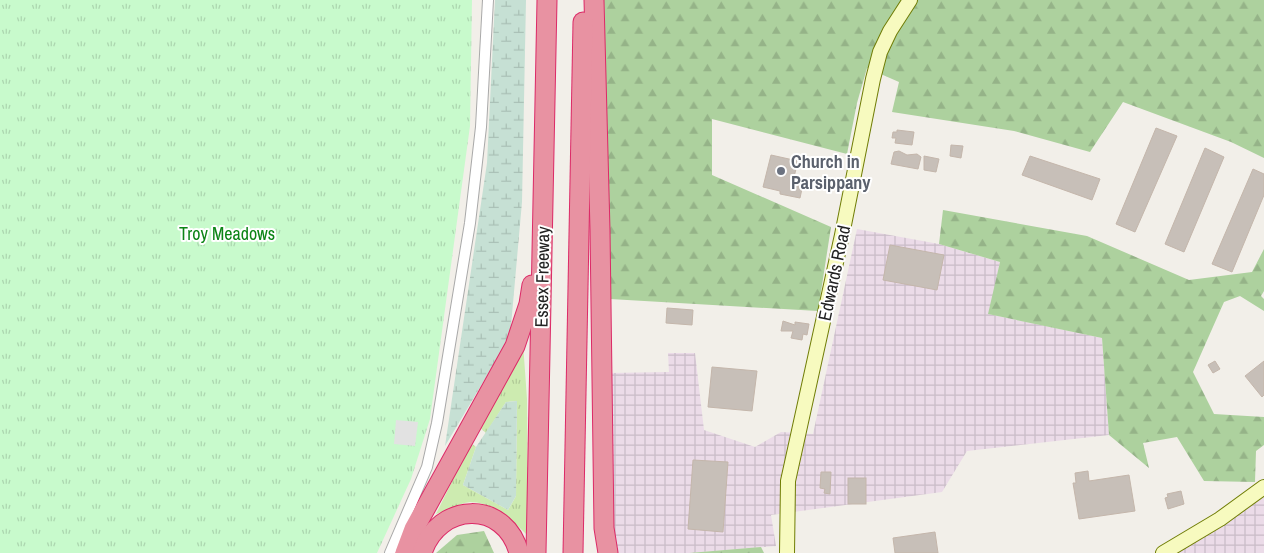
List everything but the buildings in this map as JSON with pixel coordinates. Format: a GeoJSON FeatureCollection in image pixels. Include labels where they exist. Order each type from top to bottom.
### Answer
{"type":"FeatureCollection","features":[{"type":"Feature","properties":{"kind":"highway","name":"Essex Freeway"},"geometry":{"type":"LineString","coordinates":[[536,553],[547,0]]}},
{"type":"Feature","properties":{"kind":"highway","name":"Essex Freeway"},"geometry":{"type":"LineString","coordinates":[[573,553],[584,0]]}},
{"type":"Feature","properties":{"kind":"highway"},"geometry":{"type":"LineString","coordinates":[[594,0],[600,230],[604,528],[608,553]]}},
{"type":"Feature","properties":{"kind":"highway"},"geometry":{"type":"LineString","coordinates":[[405,553],[414,530],[516,346],[529,304],[543,225]]}},
{"type":"Feature","properties":{"kind":"highway"},"geometry":{"type":"LineString","coordinates":[[422,553],[430,534],[441,524],[453,516],[473,513],[483,515],[502,524],[512,537],[518,553]]}},
{"type":"Feature","properties":{"kind":"street"},"geometry":{"type":"LineString","coordinates":[[390,553],[427,467],[439,415],[470,223],[481,127],[488,0]]}},
{"type":"Feature","properties":{"kind":"street","name":"Edwards Road"},"geometry":{"type":"LineString","coordinates":[[788,553],[788,481],[842,235],[873,79],[880,52],[890,31],[910,0]]}},
{"type":"Feature","properties":{"kind":"street"},"geometry":{"type":"LineString","coordinates":[[1163,553],[1220,519],[1264,487]]}},
{"type":"Feature","properties":{"kind":"shaded area"},"geometry":{"type":"Polygon","coordinates":[[[857,229],[939,244],[1000,262],[989,314],[1102,338],[1109,435],[967,451],[942,492],[771,515],[776,546],[689,553],[614,553],[609,373],[669,372],[668,353],[695,353],[704,430],[755,447],[781,432],[813,434],[857,229]]]}},
{"type":"Feature","properties":{"kind":"shaded area"},"geometry":{"type":"Polygon","coordinates":[[[396,420],[418,422],[415,446],[394,444],[396,420]]]}},
{"type":"Feature","properties":{"kind":"shaded area"},"geometry":{"type":"Polygon","coordinates":[[[1264,481],[1264,553],[1160,553],[1264,481]]]}},
{"type":"Feature","properties":{"kind":"green space","name":"Troy Meadows"},"geometry":{"type":"Polygon","coordinates":[[[0,0],[472,0],[470,126],[430,419],[411,479],[377,553],[0,553],[0,0]]]}},
{"type":"Feature","properties":{"kind":"green space"},"geometry":{"type":"Polygon","coordinates":[[[495,0],[526,0],[522,202],[510,337],[445,446],[487,163],[495,0]]]}},
{"type":"Feature","properties":{"kind":"green space"},"geometry":{"type":"Polygon","coordinates":[[[604,0],[1264,0],[1264,158],[1231,142],[1123,102],[1090,152],[1014,131],[892,112],[899,82],[867,68],[857,103],[847,154],[712,119],[712,175],[831,227],[818,311],[610,299],[604,0]]]}},
{"type":"Feature","properties":{"kind":"green space"},"geometry":{"type":"Polygon","coordinates":[[[943,210],[1087,236],[1189,280],[1252,272],[1264,249],[1264,291],[1261,296],[1264,299],[1264,311],[1240,296],[1224,302],[1193,372],[1214,414],[1264,417],[1264,445],[1256,451],[1255,482],[1204,481],[1177,437],[1143,443],[1149,468],[1109,435],[1102,338],[988,314],[1000,262],[939,244],[943,210]]]}},
{"type":"Feature","properties":{"kind":"green space"},"geometry":{"type":"Polygon","coordinates":[[[523,343],[527,399],[528,536],[495,509],[479,503],[470,502],[457,505],[436,514],[471,443],[476,447],[463,485],[508,510],[516,496],[517,401],[506,402],[486,433],[479,427],[523,343]]]}},
{"type":"Feature","properties":{"kind":"green space"},"geometry":{"type":"Polygon","coordinates":[[[517,401],[516,496],[508,510],[463,485],[476,447],[506,402],[517,401]]]}},
{"type":"Feature","properties":{"kind":"green space"},"geometry":{"type":"Polygon","coordinates":[[[484,531],[494,553],[436,553],[457,535],[484,531]]]}},
{"type":"Feature","properties":{"kind":"green space"},"geometry":{"type":"Polygon","coordinates":[[[761,547],[764,553],[689,553],[761,547]]]}},
{"type":"Feature","properties":{"kind":"place","name":"Church in Parsippany"},"geometry":{"type":"Point","coordinates":[781,171]}}]}
